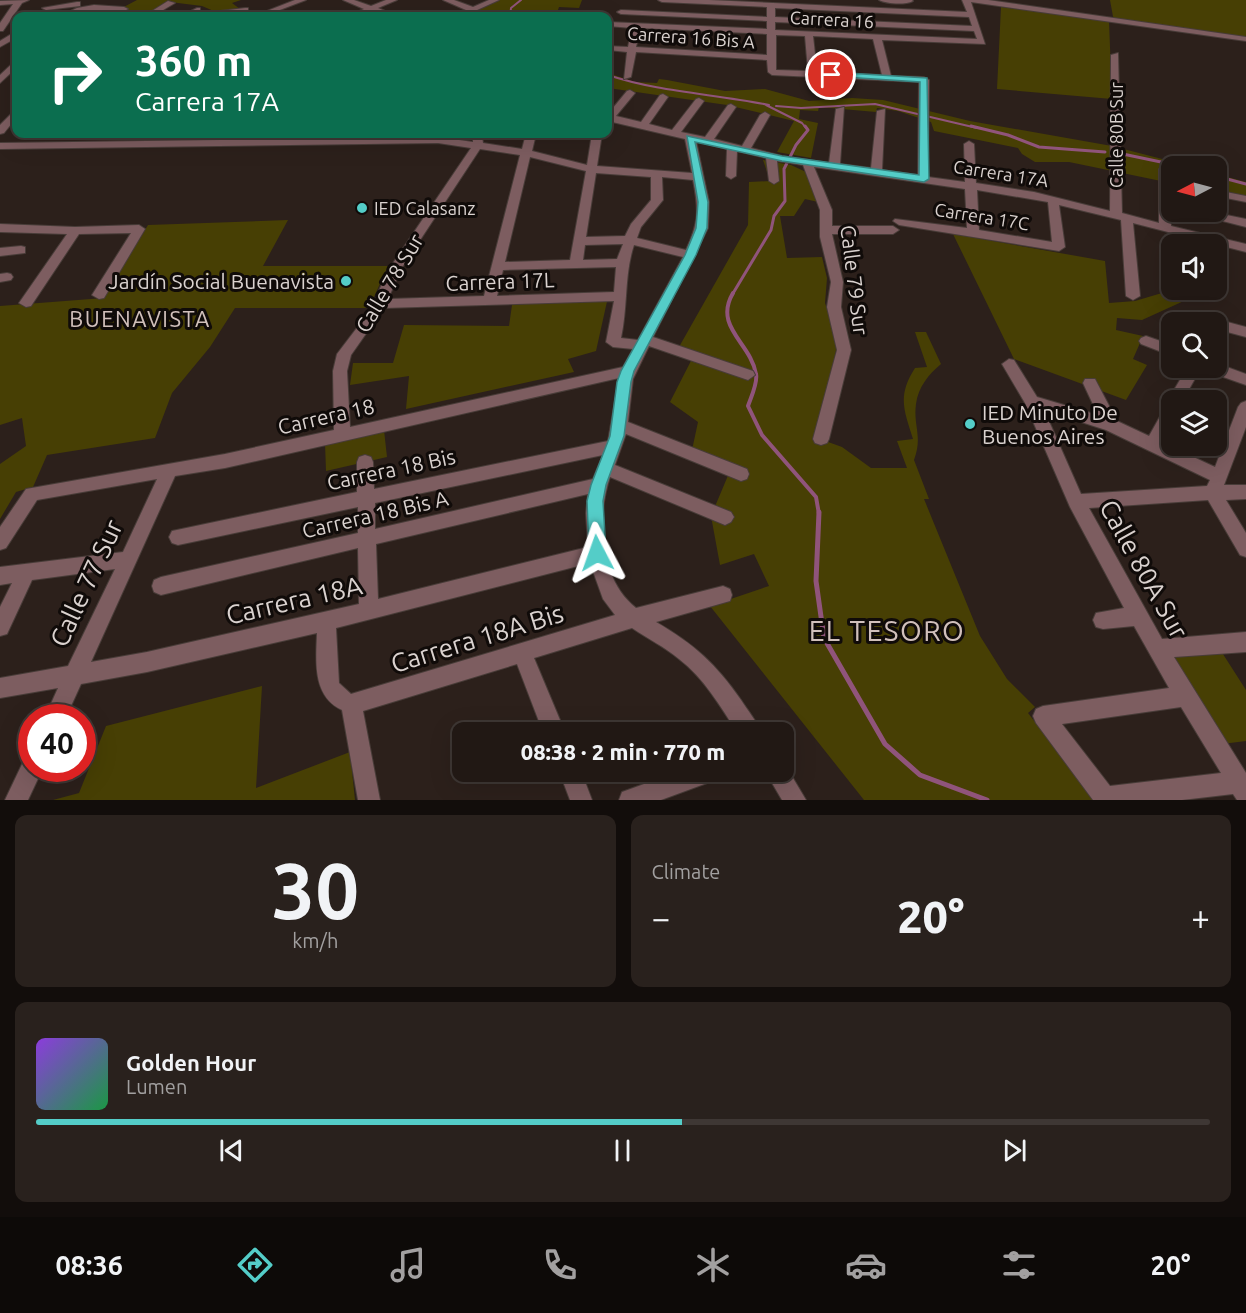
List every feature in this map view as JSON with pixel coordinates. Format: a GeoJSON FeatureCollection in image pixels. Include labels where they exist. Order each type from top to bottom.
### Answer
{"type":"FeatureCollection","features":[{"type":"Feature","properties":{"kind":"street"},"geometry":{"type":"LineString","coordinates":[[42,12],[51,0]]}},
{"type":"Feature","properties":{"kind":"street"},"geometry":{"type":"LineString","coordinates":[[93,6],[105,0]]}},
{"type":"Feature","properties":{"kind":"street"},"geometry":{"type":"LineString","coordinates":[[247,0],[235,4],[248,12]]}},
{"type":"Feature","properties":{"kind":"street"},"geometry":{"type":"LineString","coordinates":[[268,12],[302,0]]}},
{"type":"Feature","properties":{"kind":"street"},"geometry":{"type":"LineString","coordinates":[[347,0],[380,12]]}},
{"type":"Feature","properties":{"kind":"street"},"geometry":{"type":"LineString","coordinates":[[363,12],[393,0]]}},
{"type":"Feature","properties":{"kind":"street"},"geometry":{"type":"LineString","coordinates":[[447,0],[474,10]]}},
{"type":"Feature","properties":{"kind":"street"},"geometry":{"type":"LineString","coordinates":[[469,12],[495,0]]}},
{"type":"Feature","properties":{"kind":"street"},"geometry":{"type":"LineString","coordinates":[[612,24],[621,12],[625,0]]}},
{"type":"Feature","properties":{"kind":"street"},"geometry":{"type":"LineString","coordinates":[[662,0],[809,3],[832,8],[972,15]]}},
{"type":"Feature","properties":{"kind":"street"},"geometry":{"type":"LineString","coordinates":[[685,28],[691,0]]}},
{"type":"Feature","properties":{"kind":"street"},"geometry":{"type":"LineString","coordinates":[[853,9],[854,0]]}},
{"type":"Feature","properties":{"kind":"street"},"geometry":{"type":"LineString","coordinates":[[883,0],[909,1],[912,12]]}},
{"type":"Feature","properties":{"kind":"street"},"geometry":{"type":"LineString","coordinates":[[621,12],[977,29],[966,0]]}},
{"type":"Feature","properties":{"kind":"street"},"geometry":{"type":"LineString","coordinates":[[972,0],[1246,39]]}},
{"type":"Feature","properties":{"kind":"street"},"geometry":{"type":"LineString","coordinates":[[0,3],[22,1]]}},
{"type":"Feature","properties":{"kind":"street"},"geometry":{"type":"LineString","coordinates":[[0,29],[3,21],[22,1]]}},
{"type":"Feature","properties":{"kind":"street"},"geometry":{"type":"LineString","coordinates":[[155,12],[171,3]]}},
{"type":"Feature","properties":{"kind":"street"},"geometry":{"type":"LineString","coordinates":[[45,8],[79,4],[124,9]]}},
{"type":"Feature","properties":{"kind":"street"},"geometry":{"type":"LineString","coordinates":[[776,4],[771,18],[772,72],[924,80],[924,179]]}},
{"type":"Feature","properties":{"kind":"street"},"geometry":{"type":"LineString","coordinates":[[832,8],[837,35]]}},
{"type":"Feature","properties":{"kind":"street"},"geometry":{"type":"LineString","coordinates":[[193,12],[197,10]]}},
{"type":"Feature","properties":{"kind":"street"},"geometry":{"type":"LineString","coordinates":[[235,12],[244,10]]}},
{"type":"Feature","properties":{"kind":"street"},"geometry":{"type":"LineString","coordinates":[[900,12],[908,40]]}},
{"type":"Feature","properties":{"kind":"street","name":"Carrera 16"},"geometry":{"type":"LineString","coordinates":[[612,24],[636,25],[668,32],[685,28],[700,42],[734,44],[772,32],[982,42],[977,29]]}},
{"type":"Feature","properties":{"kind":"street"},"geometry":{"type":"LineString","coordinates":[[627,77],[636,25]]}},
{"type":"Feature","properties":{"kind":"street"},"geometry":{"type":"LineString","coordinates":[[809,34],[813,74]]}},
{"type":"Feature","properties":{"kind":"street"},"geometry":{"type":"LineString","coordinates":[[877,38],[887,78]]}},
{"type":"Feature","properties":{"kind":"street","name":"Carrera 16 Bis A"},"geometry":{"type":"LineString","coordinates":[[612,48],[632,50],[700,42],[734,44],[773,58]]}},
{"type":"Feature","properties":{"kind":"street","name":"Calle 80B Sur"},"geometry":{"type":"LineString","coordinates":[[1115,55],[1121,216],[1133,296]]}},
{"type":"Feature","properties":{"kind":"street"},"geometry":{"type":"LineString","coordinates":[[847,59],[850,76]]}},
{"type":"Feature","properties":{"kind":"street"},"geometry":{"type":"LineString","coordinates":[[0,80],[12,65]]}},
{"type":"Feature","properties":{"kind":"street"},"geometry":{"type":"LineString","coordinates":[[612,113],[630,93]]}},
{"type":"Feature","properties":{"kind":"street"},"geometry":{"type":"LineString","coordinates":[[643,126],[663,97]]}},
{"type":"Feature","properties":{"kind":"street"},"geometry":{"type":"LineString","coordinates":[[674,134],[699,101]]}},
{"type":"Feature","properties":{"kind":"street"},"geometry":{"type":"LineString","coordinates":[[707,142],[730,107]]}},
{"type":"Feature","properties":{"kind":"street"},"geometry":{"type":"LineString","coordinates":[[834,166],[841,109]]}},
{"type":"Feature","properties":{"kind":"street"},"geometry":{"type":"LineString","coordinates":[[876,172],[882,111]]}},
{"type":"Feature","properties":{"kind":"street"},"geometry":{"type":"LineString","coordinates":[[744,151],[765,115]]}},
{"type":"Feature","properties":{"kind":"street"},"geometry":{"type":"LineString","coordinates":[[0,131],[12,117]]}},
{"type":"Feature","properties":{"kind":"street","name":"Carrera 17A"},"geometry":{"type":"LineString","coordinates":[[612,119],[744,151],[801,162],[1053,200],[1165,228],[1175,234]]}},
{"type":"Feature","properties":{"kind":"street"},"geometry":{"type":"LineString","coordinates":[[32,146],[38,138]]}},
{"type":"Feature","properties":{"kind":"street"},"geometry":{"type":"LineString","coordinates":[[73,145],[78,138]]}},
{"type":"Feature","properties":{"kind":"street"},"geometry":{"type":"LineString","coordinates":[[115,145],[119,138]]}},
{"type":"Feature","properties":{"kind":"street"},"geometry":{"type":"LineString","coordinates":[[0,146],[115,145],[158,138],[274,138]]}},
{"type":"Feature","properties":{"kind":"street"},"geometry":{"type":"LineString","coordinates":[[384,138],[476,139],[592,169],[656,176],[698,177]]}},
{"type":"Feature","properties":{"kind":"street"},"geometry":{"type":"LineString","coordinates":[[489,301],[530,138]]}},
{"type":"Feature","properties":{"kind":"street"},"geometry":{"type":"LineString","coordinates":[[576,264],[596,138]]}},
{"type":"Feature","properties":{"kind":"street"},"geometry":{"type":"LineString","coordinates":[[690,138],[704,216],[702,228],[628,371],[622,391],[619,425],[602,477],[595,512],[597,553],[600,570],[609,592],[624,610],[676,644],[700,664],[743,722]]}},
{"type":"Feature","properties":{"kind":"street","name":"Calle 78 Sur"},"geometry":{"type":"LineString","coordinates":[[342,434],[340,364],[344,354],[365,329],[380,304],[395,269],[476,139]]}},
{"type":"Feature","properties":{"kind":"street"},"geometry":{"type":"LineString","coordinates":[[969,144],[973,233]]}},
{"type":"Feature","properties":{"kind":"street"},"geometry":{"type":"LineString","coordinates":[[731,176],[732,148]]}},
{"type":"Feature","properties":{"kind":"street"},"geometry":{"type":"LineString","coordinates":[[774,181],[777,157]]}},
{"type":"Feature","properties":{"kind":"street","name":"Calle 79 Sur"},"geometry":{"type":"LineString","coordinates":[[801,162],[826,210],[826,230],[836,273],[834,307],[844,350],[821,439]]}},
{"type":"Feature","properties":{"kind":"street"},"geometry":{"type":"LineString","coordinates":[[656,176],[657,200],[635,226],[622,263],[621,296],[613,342],[643,342],[748,375]]}},
{"type":"Feature","properties":{"kind":"street"},"geometry":{"type":"LineString","coordinates":[[1227,195],[1246,199]]}},
{"type":"Feature","properties":{"kind":"street","name":"Carrera 17C"},"geometry":{"type":"LineString","coordinates":[[826,230],[896,226],[973,233],[1059,247],[1053,200]]}},
{"type":"Feature","properties":{"kind":"street"},"geometry":{"type":"LineString","coordinates":[[1227,219],[1246,223]]}},
{"type":"Feature","properties":{"kind":"street"},"geometry":{"type":"LineString","coordinates":[[1165,228],[1166,222]]}},
{"type":"Feature","properties":{"kind":"street"},"geometry":{"type":"LineString","coordinates":[[0,228],[75,231],[139,229],[99,295]]}},
{"type":"Feature","properties":{"kind":"street"},"geometry":{"type":"LineString","coordinates":[[26,303],[75,231]]}},
{"type":"Feature","properties":{"kind":"street"},"geometry":{"type":"LineString","coordinates":[[580,241],[629,240],[690,255]]}},
{"type":"Feature","properties":{"kind":"street","name":"Carrera 17A"},"geometry":{"type":"LineString","coordinates":[[1227,245],[1246,248]]}},
{"type":"Feature","properties":{"kind":"street"},"geometry":{"type":"LineString","coordinates":[[0,252],[21,250]]}},
{"type":"Feature","properties":{"kind":"street"},"geometry":{"type":"LineString","coordinates":[[497,266],[622,263]]}},
{"type":"Feature","properties":{"kind":"street","name":"Carrera 17L"},"geometry":{"type":"LineString","coordinates":[[380,304],[621,296]]}},
{"type":"Feature","properties":{"kind":"street"},"geometry":{"type":"LineString","coordinates":[[1227,327],[1246,332]]}},
{"type":"Feature","properties":{"kind":"street"},"geometry":{"type":"LineString","coordinates":[[1146,341],[1161,347]]}},
{"type":"Feature","properties":{"kind":"street","name":"Calle 80A Sur"},"geometry":{"type":"LineString","coordinates":[[1009,364],[1032,401],[1076,502],[1138,616],[1243,788]]}},
{"type":"Feature","properties":{"kind":"street","name":"Carrera 18"},"geometry":{"type":"LineString","coordinates":[[0,542],[32,494],[169,472],[628,371]]}},
{"type":"Feature","properties":{"kind":"street"},"geometry":{"type":"LineString","coordinates":[[1227,373],[1246,380]]}},
{"type":"Feature","properties":{"kind":"street"},"geometry":{"type":"LineString","coordinates":[[1090,383],[1111,425]]}},
{"type":"Feature","properties":{"kind":"street"},"geometry":{"type":"LineString","coordinates":[[1032,401],[1111,425],[1152,444],[1216,484],[1246,492]]}},
{"type":"Feature","properties":{"kind":"street"},"geometry":{"type":"LineString","coordinates":[[1246,407],[1216,484],[1246,549]]}},
{"type":"Feature","properties":{"kind":"street"},"geometry":{"type":"LineString","coordinates":[[619,425],[741,474]]}},
{"type":"Feature","properties":{"kind":"street"},"geometry":{"type":"LineString","coordinates":[[1152,444],[1161,428]]}},
{"type":"Feature","properties":{"kind":"street","name":"Carrera 18 Bis"},"geometry":{"type":"LineString","coordinates":[[178,537],[614,446]]}},
{"type":"Feature","properties":{"kind":"street"},"geometry":{"type":"LineString","coordinates":[[365,462],[369,610]]}},
{"type":"Feature","properties":{"kind":"street","name":"Calle 77 Sur"},"geometry":{"type":"LineString","coordinates":[[61,704],[169,472]]}},
{"type":"Feature","properties":{"kind":"street"},"geometry":{"type":"LineString","coordinates":[[602,477],[725,517]]}},
{"type":"Feature","properties":{"kind":"street","name":"Carrera 18 Bis A"},"geometry":{"type":"LineString","coordinates":[[161,586],[367,538],[602,477]]}},
{"type":"Feature","properties":{"kind":"street"},"geometry":{"type":"LineString","coordinates":[[1076,502],[1216,484]]}},
{"type":"Feature","properties":{"kind":"street","name":"Carrera 18A"},"geometry":{"type":"LineString","coordinates":[[0,688],[147,662],[327,621],[597,553]]}},
{"type":"Feature","properties":{"kind":"street"},"geometry":{"type":"LineString","coordinates":[[0,576],[129,559]]}},
{"type":"Feature","properties":{"kind":"street"},"geometry":{"type":"LineString","coordinates":[[0,627],[27,572]]}},
{"type":"Feature","properties":{"kind":"street","name":"Carrera 18A Bis"},"geometry":{"type":"LineString","coordinates":[[351,704],[635,618],[723,595]]}},
{"type":"Feature","properties":{"kind":"street"},"geometry":{"type":"LineString","coordinates":[[1103,620],[1138,616]]}},
{"type":"Feature","properties":{"kind":"street"},"geometry":{"type":"LineString","coordinates":[[327,621],[327,675],[330,689],[339,699],[351,704],[369,800]]}},
{"type":"Feature","properties":{"kind":"street"},"geometry":{"type":"LineString","coordinates":[[1157,649],[1246,642]]}},
{"type":"Feature","properties":{"kind":"street"},"geometry":{"type":"LineString","coordinates":[[522,652],[550,722]]}},
{"type":"Feature","properties":{"kind":"street"},"geometry":{"type":"LineString","coordinates":[[1186,696],[1043,716],[1107,799],[1243,788]]}},
{"type":"Feature","properties":{"kind":"street"},"geometry":{"type":"LineString","coordinates":[[16,800],[25,782]]}},
{"type":"Feature","properties":{"kind":"street"},"geometry":{"type":"LineString","coordinates":[[574,782],[581,800]]}},
{"type":"Feature","properties":{"kind":"street"},"geometry":{"type":"LineString","coordinates":[[630,800],[680,782]]}},
{"type":"Feature","properties":{"kind":"street"},"geometry":{"type":"LineString","coordinates":[[783,782],[795,800]]}},
{"type":"Feature","properties":{"kind":"shaded area"},"geometry":{"type":"Polygon","coordinates":[[[137,0],[241,0],[232,3],[240,9],[216,12],[202,6],[170,2],[151,12],[119,12],[120,9],[137,0]]]}},
{"type":"Feature","properties":{"kind":"shaded area"},"geometry":{"type":"Polygon","coordinates":[[[500,0],[582,0],[579,8],[559,7],[557,12],[474,12],[500,0]]]}},
{"type":"Feature","properties":{"kind":"shaded area"},"geometry":{"type":"Polygon","coordinates":[[[1110,0],[1246,0],[1246,40],[1114,22],[1110,0]]]}},
{"type":"Feature","properties":{"kind":"shaded area"},"geometry":{"type":"Polygon","coordinates":[[[1001,7],[1109,21],[1112,99],[997,89],[1001,7]]]}},
{"type":"Feature","properties":{"kind":"shaded area"},"geometry":{"type":"Polygon","coordinates":[[[612,74],[635,82],[657,83],[659,79],[725,91],[765,89],[809,101],[852,98],[883,100],[970,121],[1112,146],[1161,159],[1161,181],[1069,162],[1035,162],[1022,154],[1018,148],[934,131],[931,122],[898,111],[877,108],[876,112],[819,107],[818,111],[800,110],[799,119],[818,123],[811,158],[777,152],[794,121],[727,105],[612,89],[612,74]]]}},
{"type":"Feature","properties":{"kind":"shaded area"},"geometry":{"type":"Polygon","coordinates":[[[763,160],[791,165],[806,172],[818,202],[805,199],[794,216],[780,216],[787,258],[822,257],[827,278],[825,303],[835,332],[836,350],[817,438],[842,447],[871,468],[907,468],[897,441],[913,439],[905,411],[904,395],[915,368],[927,367],[915,332],[926,332],[941,364],[925,381],[916,404],[918,444],[914,460],[929,499],[924,499],[980,636],[1007,679],[1035,707],[1028,713],[1095,800],[864,800],[710,606],[769,586],[754,554],[720,565],[711,516],[732,466],[692,450],[698,422],[670,402],[695,353],[679,347],[748,225],[749,182],[770,181],[763,160]]]}},
{"type":"Feature","properties":{"kind":"shaded area"},"geometry":{"type":"Polygon","coordinates":[[[1227,177],[1246,182],[1246,198],[1227,193],[1227,177]]]}},
{"type":"Feature","properties":{"kind":"shaded area"},"geometry":{"type":"Polygon","coordinates":[[[288,220],[263,266],[388,266],[369,308],[235,308],[210,347],[172,393],[155,438],[47,455],[33,487],[16,492],[0,519],[0,464],[26,446],[22,418],[0,425],[0,306],[104,298],[148,225],[288,220]]]}},
{"type":"Feature","properties":{"kind":"shaded area"},"geometry":{"type":"Polygon","coordinates":[[[953,234],[1105,261],[1109,303],[1135,301],[1161,293],[1161,300],[1186,300],[1142,320],[1117,318],[1116,330],[1143,336],[1133,359],[1147,365],[1126,400],[1014,359],[953,234]]]}},
{"type":"Feature","properties":{"kind":"shaded area"},"geometry":{"type":"Polygon","coordinates":[[[608,297],[596,351],[568,359],[574,372],[406,409],[409,376],[350,385],[353,363],[393,363],[404,325],[509,326],[512,305],[608,297]]]}},
{"type":"Feature","properties":{"kind":"shaded area"},"geometry":{"type":"Polygon","coordinates":[[[384,430],[387,457],[326,471],[325,443],[384,430]]]}},
{"type":"Feature","properties":{"kind":"shaded area"},"geometry":{"type":"Polygon","coordinates":[[[1221,651],[1246,690],[1246,741],[1222,744],[1169,656],[1221,651]]]}},
{"type":"Feature","properties":{"kind":"shaded area"},"geometry":{"type":"Polygon","coordinates":[[[262,686],[256,788],[350,752],[355,800],[53,800],[79,793],[83,782],[96,782],[96,751],[106,726],[262,686]]]}},
{"type":"Feature","properties":{"kind":"waterway"},"geometry":{"type":"LineString","coordinates":[[510,12],[511,8],[521,0]]}},
{"type":"Feature","properties":{"kind":"waterway"},"geometry":{"type":"LineString","coordinates":[[612,76],[667,89],[769,105]]}},
{"type":"Feature","properties":{"kind":"waterway"},"geometry":{"type":"LineString","coordinates":[[776,106],[801,108],[875,104],[977,128]]}},
{"type":"Feature","properties":{"kind":"waterway"},"geometry":{"type":"LineString","coordinates":[[766,105],[802,123],[806,128]]}},
{"type":"Feature","properties":{"kind":"waterway"},"geometry":{"type":"LineString","coordinates":[[733,294],[771,230],[774,216],[785,201],[784,169],[796,145],[808,130],[805,126]]}},
{"type":"Feature","properties":{"kind":"waterway"},"geometry":{"type":"LineString","coordinates":[[971,126],[1008,135],[1039,147],[1105,152]]}},
{"type":"Feature","properties":{"kind":"waterway"},"geometry":{"type":"LineString","coordinates":[[1118,153],[1161,162]]}},
{"type":"Feature","properties":{"kind":"waterway"},"geometry":{"type":"LineString","coordinates":[[1227,179],[1246,184]]}},
{"type":"Feature","properties":{"kind":"waterway"},"geometry":{"type":"LineString","coordinates":[[733,294],[727,316],[735,335],[753,363],[756,374],[755,386],[748,406],[762,435],[816,497],[819,514]]}},
{"type":"Feature","properties":{"kind":"waterway"},"geometry":{"type":"LineString","coordinates":[[819,514],[816,581],[824,638],[885,744],[920,775],[987,800]]}},
{"type":"Feature","properties":{"kind":"place","name":"IED Calasanz"},"geometry":{"type":"Point","coordinates":[362,208]}},
{"type":"Feature","properties":{"kind":"place","name":"Jardín Social Buenavista"},"geometry":{"type":"Point","coordinates":[346,281]}},
{"type":"Feature","properties":{"kind":"place","name":"IED Minuto De Buenos Aires"},"geometry":{"type":"Point","coordinates":[970,424]}},
{"type":"Feature","properties":{"kind":"district","name":"BUENAVISTA"},"geometry":{"type":"Point","coordinates":[140,318]}},
{"type":"Feature","properties":{"kind":"district","name":"EL TESORO"},"geometry":{"type":"Point","coordinates":[887,630]}},
{"type":"Feature","properties":{"kind":"route"},"geometry":{"type":"LineString","coordinates":[[597,553],[595,501],[598,485],[617,436],[624,382],[702,228],[703,202],[690,138],[782,159],[924,179],[924,80],[831,75]]}}]}
